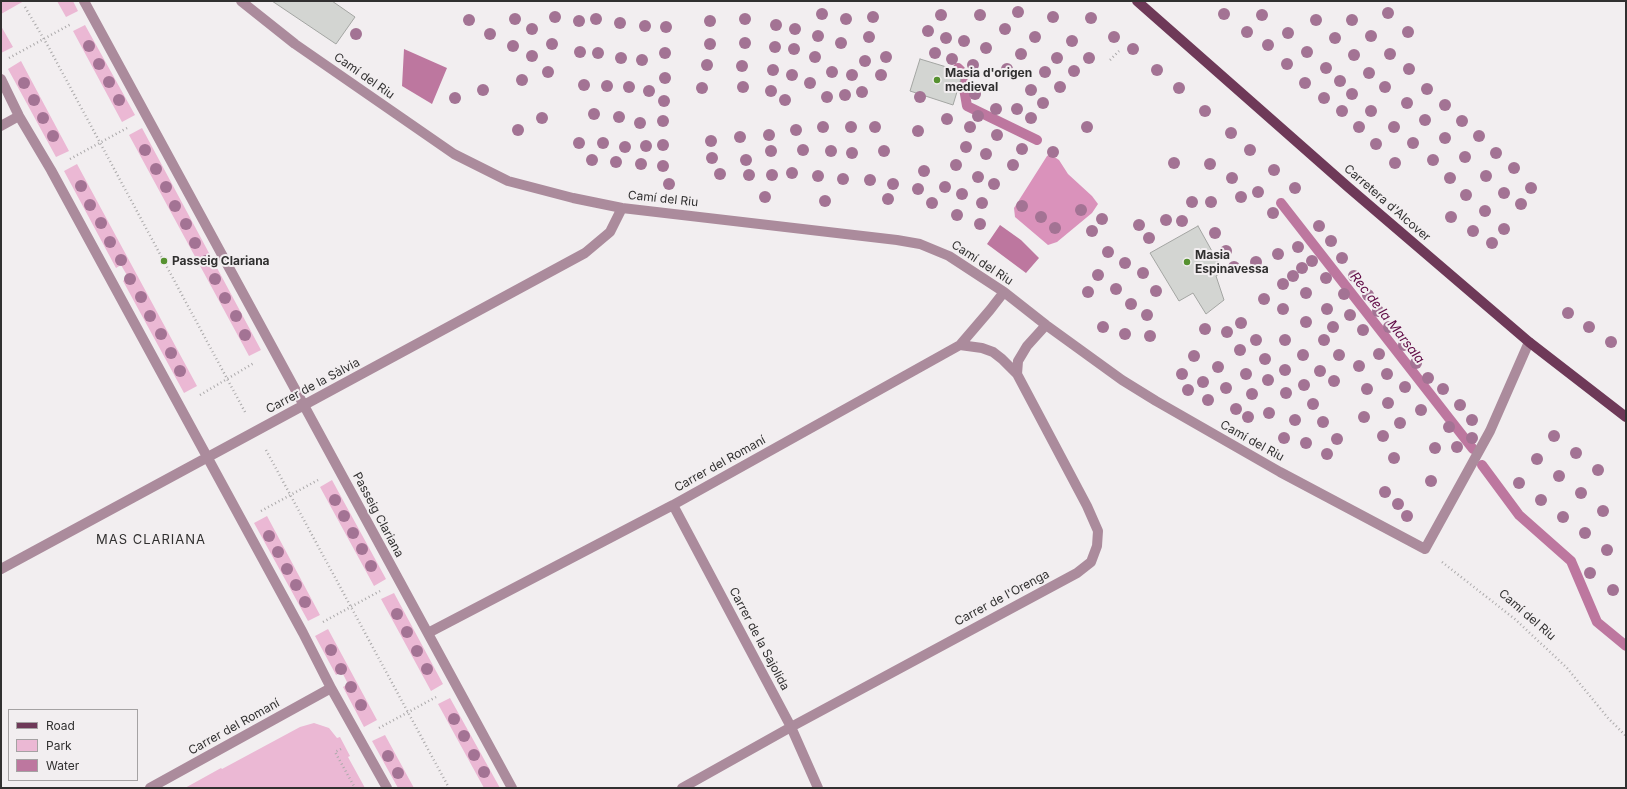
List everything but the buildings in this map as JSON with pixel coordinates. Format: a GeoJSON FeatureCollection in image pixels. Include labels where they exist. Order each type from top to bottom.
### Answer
{"type":"FeatureCollection","features":[{"type":"Feature","properties":{"kind":"main road","name":"Carretera d'Alcover"},"geometry":{"type":"LineString","coordinates":[[1137,1],[1348,187],[1529,342],[1626,417]]}},
{"type":"Feature","properties":{"kind":"street","name":"Passeig Clariana"},"geometry":{"type":"LineString","coordinates":[[84,1],[512,788]]}},
{"type":"Feature","properties":{"kind":"street","name":"Camí del Riu"},"geometry":{"type":"LineString","coordinates":[[241,1],[295,44],[454,154],[508,181],[573,198],[622,208],[897,240],[920,244],[949,256],[1004,292],[1046,325],[1122,380],[1156,401],[1280,472],[1425,548]]}},
{"type":"Feature","properties":{"kind":"street"},"geometry":{"type":"LineString","coordinates":[[1,78],[19,116],[51,170],[303,633],[330,688],[360,738],[387,788]]}},
{"type":"Feature","properties":{"kind":"street"},"geometry":{"type":"LineString","coordinates":[[1,126],[19,116]]}},
{"type":"Feature","properties":{"kind":"street","name":"Carrer de la Sàlvia"},"geometry":{"type":"LineString","coordinates":[[1,569],[305,406],[585,253],[610,232],[622,208]]}},
{"type":"Feature","properties":{"kind":"street","name":"Carrer del Romaní"},"geometry":{"type":"LineString","coordinates":[[428,633],[673,505],[960,345],[1004,292]]}},
{"type":"Feature","properties":{"kind":"street"},"geometry":{"type":"LineString","coordinates":[[1016,374],[1018,361],[1027,346],[1046,325]]}},
{"type":"Feature","properties":{"kind":"street"},"geometry":{"type":"LineString","coordinates":[[1425,548],[1490,431],[1529,342]]}},
{"type":"Feature","properties":{"kind":"street","name":"Carrer de l'Orenga"},"geometry":{"type":"LineString","coordinates":[[682,788],[791,727],[1077,572],[1091,562],[1097,546],[1098,531],[1087,506],[1016,374],[1002,358],[993,352],[982,348],[960,345]]}},
{"type":"Feature","properties":{"kind":"street","name":"Carrer de la Sajolida"},"geometry":{"type":"LineString","coordinates":[[673,505],[791,727],[818,788]]}},
{"type":"Feature","properties":{"kind":"street","name":"Carrer del Romaní"},"geometry":{"type":"LineString","coordinates":[[150,788],[330,688]]}},
{"type":"Feature","properties":{"kind":"path"},"geometry":{"type":"LineString","coordinates":[[25,7],[44,39],[246,414]]}},
{"type":"Feature","properties":{"kind":"path"},"geometry":{"type":"LineString","coordinates":[[4,61],[76,21]]}},
{"type":"Feature","properties":{"kind":"path"},"geometry":{"type":"LineString","coordinates":[[1110,60],[1119,51]]}},
{"type":"Feature","properties":{"kind":"path"},"geometry":{"type":"LineString","coordinates":[[67,161],[132,125]]}},
{"type":"Feature","properties":{"kind":"path"},"geometry":{"type":"LineString","coordinates":[[195,398],[259,361]]}},
{"type":"Feature","properties":{"kind":"path"},"geometry":{"type":"LineString","coordinates":[[265,450],[449,788]]}},
{"type":"Feature","properties":{"kind":"path"},"geometry":{"type":"LineString","coordinates":[[257,512],[322,477]]}},
{"type":"Feature","properties":{"kind":"path","name":"Camí del Riu"},"geometry":{"type":"LineString","coordinates":[[1425,548],[1516,620],[1567,668],[1608,718],[1626,736]]}},
{"type":"Feature","properties":{"kind":"path"},"geometry":{"type":"LineString","coordinates":[[318,625],[383,589]]}},
{"type":"Feature","properties":{"kind":"path"},"geometry":{"type":"LineString","coordinates":[[375,730],[440,694]]}},
{"type":"Feature","properties":{"kind":"path"},"geometry":{"type":"LineString","coordinates":[[345,746],[335,752],[355,788]]}},
{"type":"Feature","properties":{"kind":"green space"},"geometry":{"type":"Polygon","coordinates":[[[1,1],[24,1],[1,14],[1,1]]]}},
{"type":"Feature","properties":{"kind":"green space"},"geometry":{"type":"Polygon","coordinates":[[[57,1],[73,1],[78,11],[66,17],[57,1]]]}},
{"type":"Feature","properties":{"kind":"green space"},"geometry":{"type":"Polygon","coordinates":[[[85,25],[135,115],[122,122],[73,31],[85,25]]]}},
{"type":"Feature","properties":{"kind":"green space"},"geometry":{"type":"Polygon","coordinates":[[[1,26],[13,47],[1,53],[1,26]]]}},
{"type":"Feature","properties":{"kind":"green space"},"geometry":{"type":"Polygon","coordinates":[[[21,61],[69,151],[56,157],[8,69],[21,61]]]}},
{"type":"Feature","properties":{"kind":"green space"},"geometry":{"type":"Polygon","coordinates":[[[142,128],[261,350],[249,356],[129,135],[142,128]]]}},
{"type":"Feature","properties":{"kind":"green space"},"geometry":{"type":"Polygon","coordinates":[[[77,164],[197,386],[184,393],[123,281],[128,277],[121,265],[116,268],[64,171],[77,164]]]}},
{"type":"Feature","properties":{"kind":"green space"},"geometry":{"type":"Polygon","coordinates":[[[332,480],[386,579],[374,586],[320,487],[332,480]]]}},
{"type":"Feature","properties":{"kind":"green space"},"geometry":{"type":"Polygon","coordinates":[[[267,516],[320,615],[308,621],[254,523],[267,516]]]}},
{"type":"Feature","properties":{"kind":"green space"},"geometry":{"type":"Polygon","coordinates":[[[394,593],[443,684],[431,691],[381,599],[394,593]]]}},
{"type":"Feature","properties":{"kind":"green space"},"geometry":{"type":"Polygon","coordinates":[[[328,629],[377,720],[364,727],[343,687],[348,684],[342,672],[336,675],[315,636],[328,629]]]}},
{"type":"Feature","properties":{"kind":"green space"},"geometry":{"type":"Polygon","coordinates":[[[450,698],[500,788],[484,788],[438,704],[450,698]]]}},
{"type":"Feature","properties":{"kind":"green space"},"geometry":{"type":"Polygon","coordinates":[[[314,723],[329,728],[337,738],[340,737],[350,756],[348,757],[365,788],[185,788],[300,727],[314,723]]]}},
{"type":"Feature","properties":{"kind":"green space"},"geometry":{"type":"Polygon","coordinates":[[[385,735],[414,788],[398,788],[372,741],[385,735]]]}},
{"type":"Feature","properties":{"kind":"shaded area"},"geometry":{"type":"Polygon","coordinates":[[[1050,154],[1059,160],[1068,174],[1092,196],[1098,204],[1092,213],[1057,242],[1048,245],[1015,217],[1014,208],[1047,156],[1050,154]]]}},
{"type":"Feature","properties":{"kind":"water"},"geometry":{"type":"Polygon","coordinates":[[[404,49],[447,68],[432,104],[402,86],[404,49]]]}},
{"type":"Feature","properties":{"kind":"water"},"geometry":{"type":"Polygon","coordinates":[[[1000,225],[1021,240],[1039,258],[1026,273],[987,244],[1000,225]]]}},
{"type":"Feature","properties":{"kind":"waterway"},"geometry":{"type":"LineString","coordinates":[[958,68],[961,71],[967,106],[1037,140]]}},
{"type":"Feature","properties":{"kind":"waterway","name":"Rec de la Marsala"},"geometry":{"type":"LineString","coordinates":[[1281,203],[1473,449]]}},
{"type":"Feature","properties":{"kind":"waterway","name":"Rec de la Marsala"},"geometry":{"type":"LineString","coordinates":[[1482,465],[1519,515],[1571,561],[1597,622],[1626,646]]}},
{"type":"Feature","properties":{"kind":"place","name":"Masia d'origen medieval"},"geometry":{"type":"Point","coordinates":[937,80]}},
{"type":"Feature","properties":{"kind":"place","name":"Passeig Clariana"},"geometry":{"type":"Point","coordinates":[164,261]}},
{"type":"Feature","properties":{"kind":"place","name":"Masia Espinavessa"},"geometry":{"type":"Point","coordinates":[1187,262]}},
{"type":"Feature","properties":{"kind":"district","name":"MAS CLARIANA"},"geometry":{"type":"Point","coordinates":[151,540]}}]}
